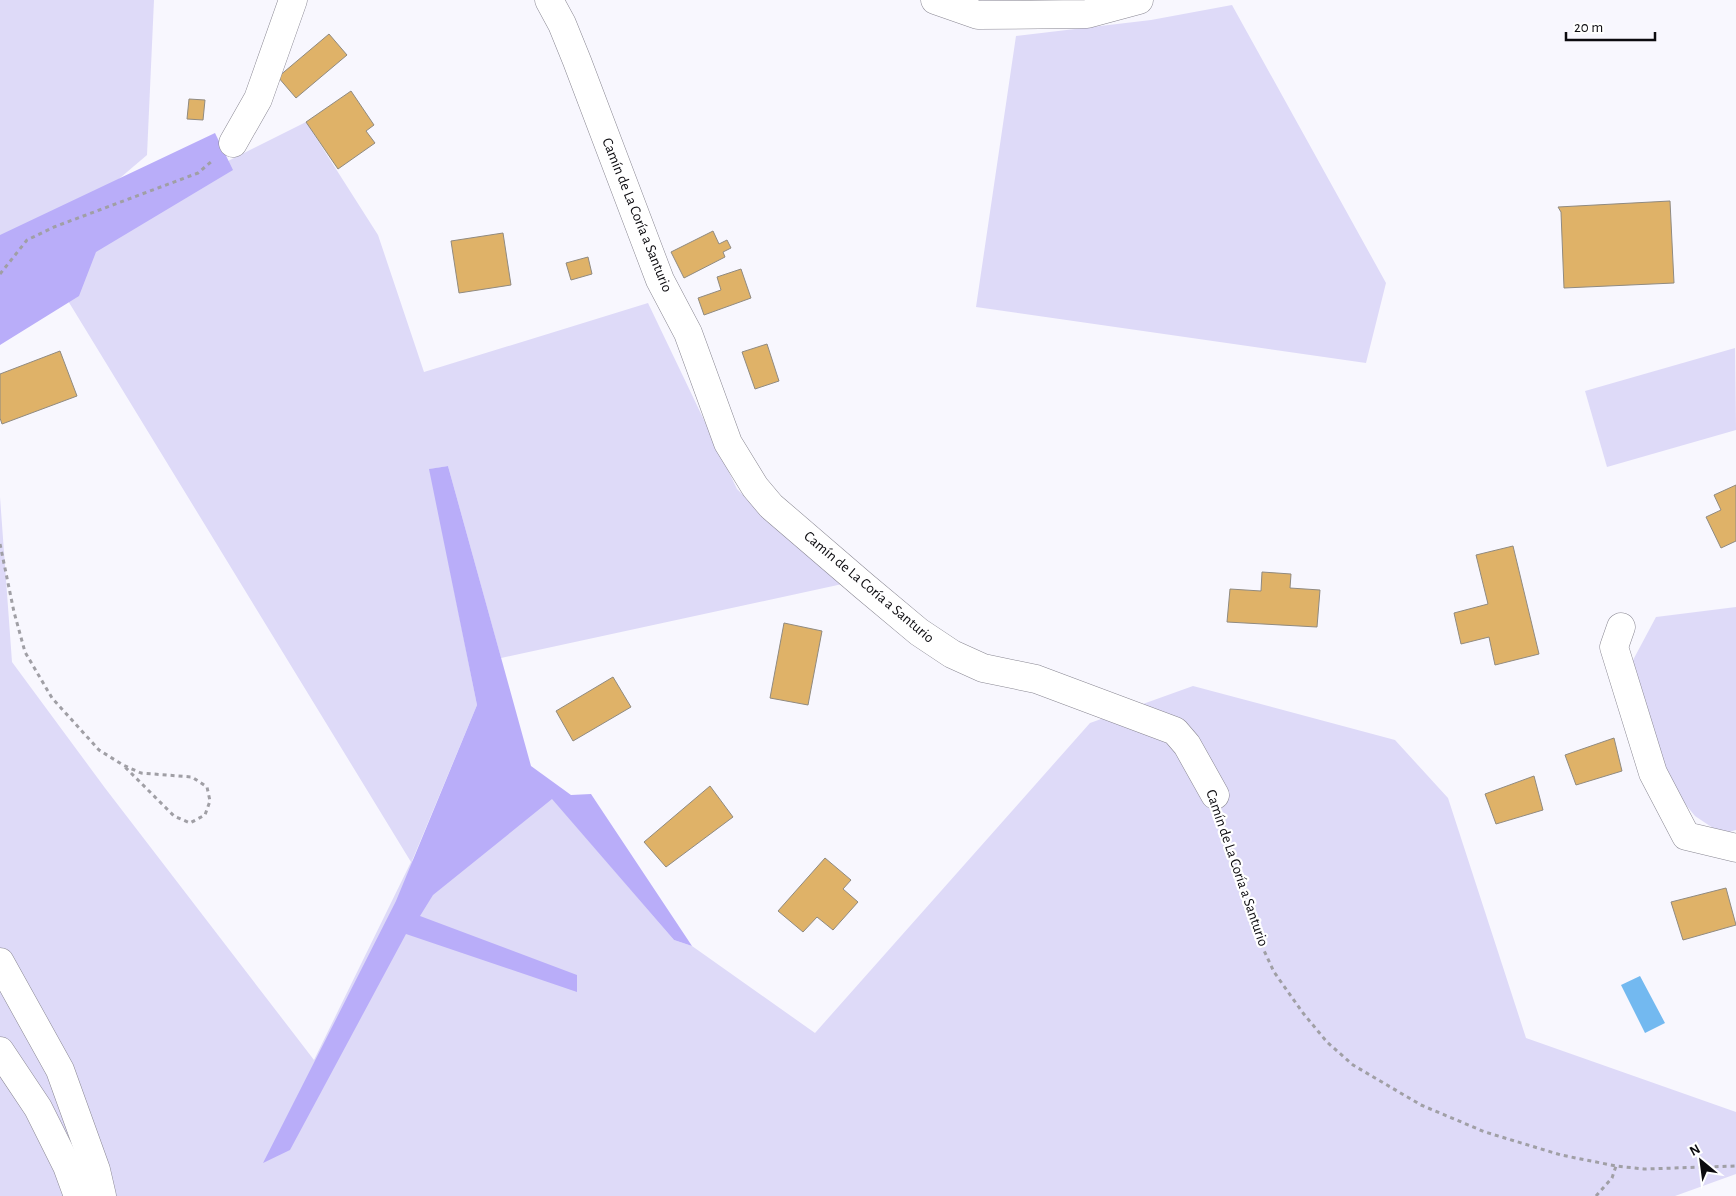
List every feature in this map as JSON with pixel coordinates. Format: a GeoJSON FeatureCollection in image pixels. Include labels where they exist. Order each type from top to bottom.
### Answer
{"type":"FeatureCollection","features":[{"type":"Feature","properties":{"kind":"main road"},"geometry":{"type":"LineString","coordinates":[[233,143],[258,99],[293,0]]}},
{"type":"Feature","properties":{"kind":"main road","name":"Camín de La Coría a Santurio"},"geometry":{"type":"LineString","coordinates":[[549,0],[562,24],[577,61],[660,280],[688,333],[728,443],[755,487],[772,506],[864,586],[919,632],[952,654],[983,668],[1036,680],[1175,731],[1186,745],[1215,795]]}},
{"type":"Feature","properties":{"kind":"main road"},"geometry":{"type":"LineString","coordinates":[[935,0],[978,16],[1087,14],[1139,0]]}},
{"type":"Feature","properties":{"kind":"main road"},"geometry":{"type":"LineString","coordinates":[[1621,627],[1614,647],[1652,773],[1686,836],[1736,848]]}},
{"type":"Feature","properties":{"kind":"main road"},"geometry":{"type":"LineString","coordinates":[[0,962],[60,1070],[96,1170],[102,1196]]}},
{"type":"Feature","properties":{"kind":"main road"},"geometry":{"type":"LineString","coordinates":[[0,1051],[38,1108],[67,1166],[78,1196]]}},
{"type":"Feature","properties":{"kind":"path"},"geometry":{"type":"LineString","coordinates":[[0,274],[26,240],[54,226],[198,173],[233,143]]}},
{"type":"Feature","properties":{"kind":"path"},"geometry":{"type":"LineString","coordinates":[[0,544],[14,612],[25,652],[52,698],[98,750],[123,765],[141,772],[192,778],[207,787],[210,801],[205,815],[190,823],[174,816],[123,765]]}},
{"type":"Feature","properties":{"kind":"path","name":"Camín de La Coría a Santurio"},"geometry":{"type":"LineString","coordinates":[[1215,795],[1254,929],[1274,972],[1303,1013],[1327,1042],[1353,1065],[1421,1105],[1485,1132],[1561,1155],[1616,1166],[1644,1169],[1736,1166]]}},
{"type":"Feature","properties":{"kind":"path"},"geometry":{"type":"LineString","coordinates":[[1596,1196],[1612,1178],[1616,1166]]}},
{"type":"Feature","properties":{"kind":"shaded area"},"geometry":{"type":"Polygon","coordinates":[[[0,0],[154,0],[147,155],[0,280],[0,0]]]}},
{"type":"Feature","properties":{"kind":"shaded area"},"geometry":{"type":"Polygon","coordinates":[[[1232,5],[1386,283],[1366,363],[976,307],[1016,36],[1151,20],[1232,5]]]}},
{"type":"Feature","properties":{"kind":"shaded area"},"geometry":{"type":"Polygon","coordinates":[[[306,122],[378,235],[424,372],[648,303],[737,489],[779,531],[847,583],[501,658],[448,466],[430,469],[477,705],[412,861],[552,798],[674,940],[692,946],[815,1033],[1090,723],[1193,686],[1395,740],[1448,798],[1526,1038],[1736,1112],[1736,1174],[1675,1196],[0,1196],[0,497],[12,662],[105,788],[314,1060],[411,862],[51,273],[228,161],[306,122]]]}},
{"type":"Feature","properties":{"kind":"shaded area"},"geometry":{"type":"Polygon","coordinates":[[[215,133],[233,170],[96,252],[79,296],[0,345],[0,235],[215,133]]]}},
{"type":"Feature","properties":{"kind":"shaded area"},"geometry":{"type":"Polygon","coordinates":[[[1735,348],[1736,430],[1607,467],[1585,391],[1735,348]]]}},
{"type":"Feature","properties":{"kind":"shaded area"},"geometry":{"type":"Polygon","coordinates":[[[448,466],[531,766],[571,795],[591,794],[692,946],[674,940],[552,799],[433,895],[420,916],[577,975],[577,992],[406,934],[290,1150],[263,1163],[396,901],[477,705],[429,469],[448,466]]]}},
{"type":"Feature","properties":{"kind":"shaded area"},"geometry":{"type":"Polygon","coordinates":[[[1736,607],[1736,830],[1722,834],[1695,816],[1668,783],[1632,662],[1656,617],[1736,607]]]}},
{"type":"Feature","properties":{"kind":"water"},"geometry":{"type":"Polygon","coordinates":[[[1640,976],[1665,1023],[1645,1033],[1621,985],[1640,976]]]}},
{"type":"Feature","properties":{"kind":"building"},"geometry":{"type":"Polygon","coordinates":[[[329,34],[347,55],[296,98],[278,77],[329,34]]]}},
{"type":"Feature","properties":{"kind":"building"},"geometry":{"type":"Polygon","coordinates":[[[351,91],[374,125],[366,131],[375,143],[338,169],[306,122],[351,91]]]}},
{"type":"Feature","properties":{"kind":"building"},"geometry":{"type":"Polygon","coordinates":[[[189,99],[205,100],[203,120],[187,119],[189,99]]]}},
{"type":"Feature","properties":{"kind":"building"},"geometry":{"type":"Polygon","coordinates":[[[1670,201],[1674,283],[1564,288],[1561,212],[1558,207],[1670,201]]]}},
{"type":"Feature","properties":{"kind":"building"},"geometry":{"type":"Polygon","coordinates":[[[713,231],[719,244],[727,240],[731,248],[723,252],[725,257],[684,278],[671,252],[713,231]]]}},
{"type":"Feature","properties":{"kind":"building"},"geometry":{"type":"Polygon","coordinates":[[[503,233],[511,285],[459,293],[451,241],[503,233]]]}},
{"type":"Feature","properties":{"kind":"building"},"geometry":{"type":"Polygon","coordinates":[[[588,257],[592,274],[571,280],[566,263],[588,257]]]}},
{"type":"Feature","properties":{"kind":"building"},"geometry":{"type":"Polygon","coordinates":[[[741,269],[751,298],[704,315],[698,298],[721,290],[717,277],[741,269]]]}},
{"type":"Feature","properties":{"kind":"building"},"geometry":{"type":"Polygon","coordinates":[[[767,344],[779,381],[755,389],[742,352],[767,344]]]}},
{"type":"Feature","properties":{"kind":"building"},"geometry":{"type":"Polygon","coordinates":[[[60,351],[77,396],[2,424],[0,418],[0,374],[60,351]]]}},
{"type":"Feature","properties":{"kind":"building"},"geometry":{"type":"Polygon","coordinates":[[[1736,485],[1736,541],[1721,548],[1706,517],[1721,510],[1714,495],[1736,485]]]}},
{"type":"Feature","properties":{"kind":"building"},"geometry":{"type":"Polygon","coordinates":[[[1513,546],[1539,654],[1495,665],[1489,637],[1461,644],[1454,613],[1488,604],[1476,555],[1513,546]]]}},
{"type":"Feature","properties":{"kind":"building"},"geometry":{"type":"Polygon","coordinates":[[[1262,572],[1291,574],[1290,588],[1320,590],[1317,627],[1227,622],[1230,589],[1261,591],[1262,572]]]}},
{"type":"Feature","properties":{"kind":"building"},"geometry":{"type":"Polygon","coordinates":[[[784,623],[822,631],[808,705],[770,698],[784,623]]]}},
{"type":"Feature","properties":{"kind":"building"},"geometry":{"type":"Polygon","coordinates":[[[613,677],[631,707],[573,741],[556,711],[613,677]]]}},
{"type":"Feature","properties":{"kind":"building"},"geometry":{"type":"Polygon","coordinates":[[[1614,738],[1622,771],[1576,785],[1565,755],[1614,738]]]}},
{"type":"Feature","properties":{"kind":"building"},"geometry":{"type":"Polygon","coordinates":[[[1534,776],[1543,810],[1496,824],[1485,794],[1534,776]]]}},
{"type":"Feature","properties":{"kind":"building"},"geometry":{"type":"Polygon","coordinates":[[[710,786],[733,817],[666,867],[644,842],[710,786]]]}},
{"type":"Feature","properties":{"kind":"building"},"geometry":{"type":"Polygon","coordinates":[[[825,858],[851,880],[843,889],[858,902],[833,930],[817,917],[803,932],[778,911],[825,858]]]}},
{"type":"Feature","properties":{"kind":"building"},"geometry":{"type":"Polygon","coordinates":[[[1726,888],[1736,925],[1683,940],[1671,902],[1726,888]]]}}]}
